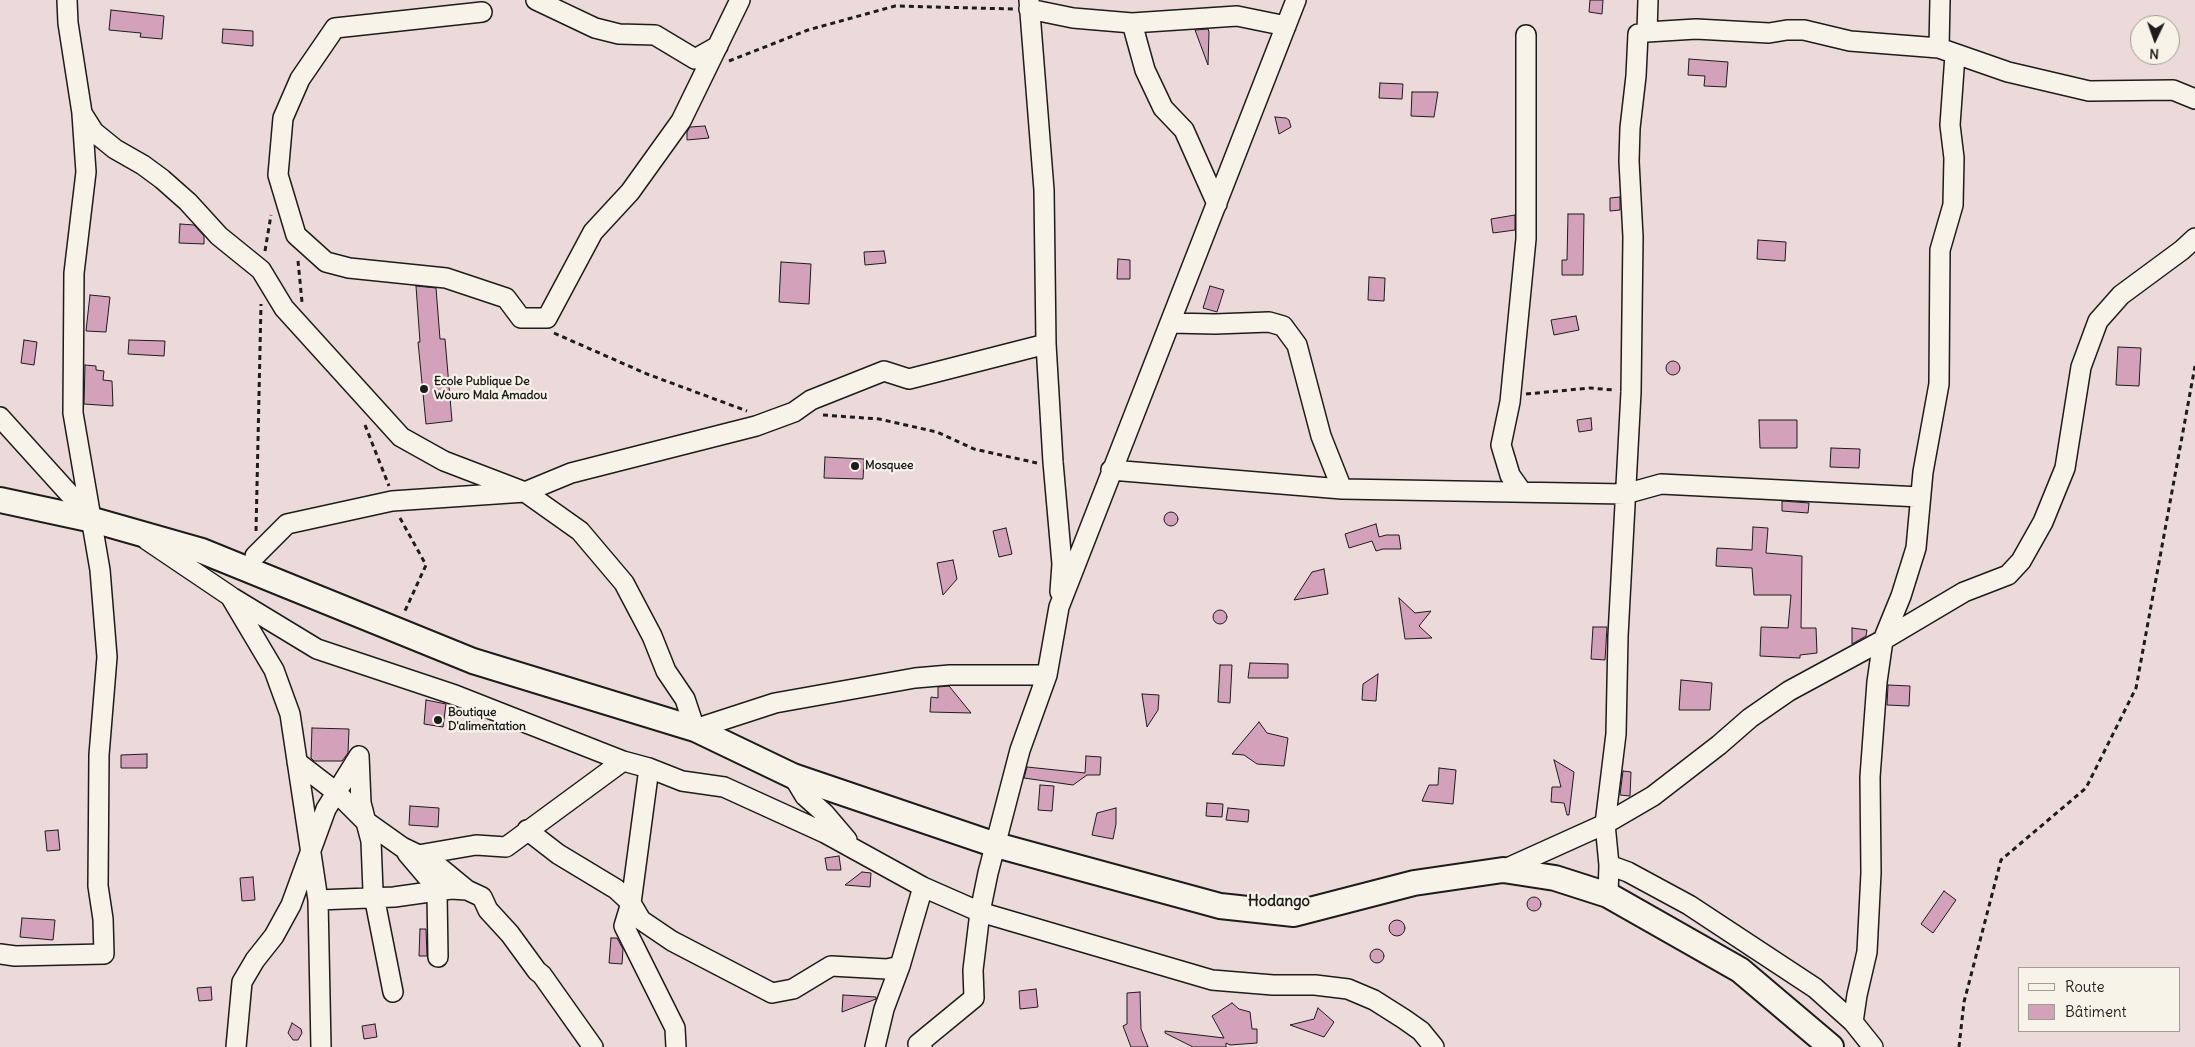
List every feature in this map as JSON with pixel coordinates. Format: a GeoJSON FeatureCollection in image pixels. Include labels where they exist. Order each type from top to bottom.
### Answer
{"type":"FeatureCollection","features":[{"type":"Feature","properties":{"kind":"main road"},"geometry":{"type":"LineString","coordinates":[[0,500],[93,520],[202,551],[473,661],[695,728],[794,776],[996,845],[1220,906],[1294,914],[1414,883],[1503,870],[1555,878],[1608,895],[1740,970],[1831,1047]]}},
{"type":"Feature","properties":{"kind":"street"},"geometry":{"type":"LineString","coordinates":[[0,954],[15,956],[104,954],[103,919],[98,886],[99,755],[107,657],[100,570],[93,520],[73,413],[74,273],[86,172],[82,113],[68,23],[67,0]]}},
{"type":"Feature","properties":{"kind":"street"},"geometry":{"type":"LineString","coordinates":[[536,0],[595,28],[619,34],[655,35],[695,59],[718,46]]}},
{"type":"Feature","properties":{"kind":"street"},"geometry":{"type":"LineString","coordinates":[[482,12],[335,28],[300,79],[283,118],[278,175],[296,235],[326,262],[349,268],[446,278],[506,298],[521,318],[547,318],[593,232],[630,192],[681,121],[740,0]]}},
{"type":"Feature","properties":{"kind":"street"},"geometry":{"type":"LineString","coordinates":[[1059,607],[1111,470],[1172,323],[1296,0]]}},
{"type":"Feature","properties":{"kind":"street"},"geometry":{"type":"LineString","coordinates":[[1648,0],[1647,32],[1696,29],[1769,33],[1804,30],[1850,41],[1947,51],[2008,72],[2089,91],[2173,90],[2195,99]]}},
{"type":"Feature","properties":{"kind":"street"},"geometry":{"type":"LineString","coordinates":[[1853,1022],[1867,952],[1871,873],[1870,777],[1877,682],[1883,640],[1901,596],[1916,548],[1923,472],[1939,384],[1940,250],[1953,204],[1954,158],[1950,125],[1947,51],[1940,0]]}},
{"type":"Feature","properties":{"kind":"street"},"geometry":{"type":"LineString","coordinates":[[922,1047],[918,1044],[974,998],[973,970],[980,912],[1020,750],[1047,675],[1059,607],[1062,564],[1053,462],[1046,344],[1044,190],[1029,5],[1073,18],[1132,23],[1237,16],[1286,26]]}},
{"type":"Feature","properties":{"kind":"street"},"geometry":{"type":"LineString","coordinates":[[1132,23],[1145,70],[1163,108],[1184,130],[1217,204]]}},
{"type":"Feature","properties":{"kind":"street"},"geometry":{"type":"LineString","coordinates":[[1608,895],[1609,865],[1605,824],[1616,734],[1625,494],[1631,392],[1633,236],[1629,160],[1638,34]]}},
{"type":"Feature","properties":{"kind":"street"},"geometry":{"type":"LineString","coordinates":[[1522,492],[1510,475],[1501,445],[1510,402],[1526,239],[1526,35]]}},
{"type":"Feature","properties":{"kind":"street"},"geometry":{"type":"LineString","coordinates":[[82,113],[94,132],[115,149],[162,179],[188,202],[219,236],[262,270],[284,308],[401,437],[444,461],[525,492],[580,531],[624,583],[652,636],[666,670],[685,699],[695,728],[775,703],[916,678],[950,675],[1047,675]]}},
{"type":"Feature","properties":{"kind":"street"},"geometry":{"type":"LineString","coordinates":[[1503,870],[1605,824],[1653,796],[1719,745],[1750,718],[1789,691],[1883,640],[1964,592],[2008,575],[2022,561],[2043,522],[2065,468],[2081,367],[2098,321],[2120,295],[2182,250],[2195,238]]}},
{"type":"Feature","properties":{"kind":"street"},"geometry":{"type":"LineString","coordinates":[[1172,323],[1269,322],[1283,326],[1297,345],[1321,436],[1342,489]]}},
{"type":"Feature","properties":{"kind":"street"},"geometry":{"type":"LineString","coordinates":[[255,556],[287,524],[392,501],[525,492],[571,473],[756,426],[794,412],[811,400],[884,371],[909,379],[1046,344]]}},
{"type":"Feature","properties":{"kind":"street"},"geometry":{"type":"LineString","coordinates":[[0,417],[93,520],[152,542],[230,596],[317,649],[456,695],[623,761],[649,768],[682,781],[724,787],[825,833],[923,887],[980,912],[1212,980],[1272,985],[1315,985],[1348,989],[1374,1000],[1404,1019],[1421,1031],[1434,1047]]}},
{"type":"Feature","properties":{"kind":"street"},"geometry":{"type":"LineString","coordinates":[[1111,470],[1342,489],[1625,494],[1661,484],[1920,497]]}},
{"type":"Feature","properties":{"kind":"street"},"geometry":{"type":"LineString","coordinates":[[230,596],[274,670],[290,714],[318,900],[321,1047]]}},
{"type":"Feature","properties":{"kind":"street"},"geometry":{"type":"LineString","coordinates":[[236,1047],[242,982],[255,960],[274,936],[291,905],[326,809],[359,756],[364,820],[371,841],[375,898],[393,992]]}},
{"type":"Feature","properties":{"kind":"street"},"geometry":{"type":"LineString","coordinates":[[410,851],[476,845],[506,846],[623,761]]}},
{"type":"Feature","properties":{"kind":"street"},"geometry":{"type":"LineString","coordinates":[[297,762],[336,792],[364,820],[410,851],[433,862],[467,890],[482,897],[488,910],[510,934],[542,975],[593,1047]]}},
{"type":"Feature","properties":{"kind":"street"},"geometry":{"type":"LineString","coordinates":[[649,768],[631,903],[624,926],[675,1028],[676,1047]]}},
{"type":"Feature","properties":{"kind":"street"},"geometry":{"type":"LineString","coordinates":[[794,776],[805,796],[824,813],[858,852]]}},
{"type":"Feature","properties":{"kind":"street"},"geometry":{"type":"LineString","coordinates":[[527,830],[558,854],[616,890],[631,903],[641,920],[672,941],[772,992],[793,989],[831,966],[887,969],[900,966]]}},
{"type":"Feature","properties":{"kind":"street"},"geometry":{"type":"LineString","coordinates":[[410,851],[437,892],[438,957]]}},
{"type":"Feature","properties":{"kind":"street"},"geometry":{"type":"LineString","coordinates":[[1609,865],[1628,872],[1689,905],[1815,988],[1853,1022],[1873,1047]]}},
{"type":"Feature","properties":{"kind":"street"},"geometry":{"type":"LineString","coordinates":[[875,1047],[884,1009],[900,966],[923,887]]}},
{"type":"Feature","properties":{"kind":"street"},"geometry":{"type":"LineString","coordinates":[[318,900],[375,898],[467,890]]}},
{"type":"Feature","properties":{"kind":"path"},"geometry":{"type":"LineString","coordinates":[[718,46],[721,64],[808,30],[895,6],[1029,5]]}},
{"type":"Feature","properties":{"kind":"path"},"geometry":{"type":"LineString","coordinates":[[262,270],[271,213]]}},
{"type":"Feature","properties":{"kind":"path"},"geometry":{"type":"LineString","coordinates":[[296,235],[302,302],[305,311]]}},
{"type":"Feature","properties":{"kind":"path"},"geometry":{"type":"LineString","coordinates":[[255,556],[261,299]]}},
{"type":"Feature","properties":{"kind":"path"},"geometry":{"type":"LineString","coordinates":[[1958,1047],[1964,1002],[2001,860],[2086,788],[2136,688],[2195,366]]}},
{"type":"Feature","properties":{"kind":"path"},"geometry":{"type":"LineString","coordinates":[[1510,402],[1523,394],[1558,390],[1590,388],[1631,392]]}},
{"type":"Feature","properties":{"kind":"path"},"geometry":{"type":"LineString","coordinates":[[363,419],[388,483],[392,501],[426,565],[397,629]]}},
{"type":"Feature","properties":{"kind":"building"},"geometry":{"type":"Polygon","coordinates":[[[1590,0],[1603,0],[1602,14],[1589,12],[1590,0]]]}},
{"type":"Feature","properties":{"kind":"building"},"geometry":{"type":"Polygon","coordinates":[[[111,10],[164,16],[162,39],[140,37],[141,33],[109,30],[111,10]]]}},
{"type":"Feature","properties":{"kind":"building"},"geometry":{"type":"Polygon","coordinates":[[[223,29],[253,31],[253,46],[222,43],[223,29]]]}},
{"type":"Feature","properties":{"kind":"building"},"geometry":{"type":"Polygon","coordinates":[[[1208,29],[1209,32],[1208,65],[1195,30],[1208,29]]]}},
{"type":"Feature","properties":{"kind":"building"},"geometry":{"type":"Polygon","coordinates":[[[1689,59],[1728,62],[1726,87],[1704,86],[1705,76],[1688,75],[1689,59]]]}},
{"type":"Feature","properties":{"kind":"building"},"geometry":{"type":"Polygon","coordinates":[[[1380,83],[1403,84],[1402,99],[1379,98],[1380,83]]]}},
{"type":"Feature","properties":{"kind":"building"},"geometry":{"type":"Polygon","coordinates":[[[1412,92],[1438,92],[1434,117],[1411,116],[1412,92]]]}},
{"type":"Feature","properties":{"kind":"building"},"geometry":{"type":"Polygon","coordinates":[[[1275,117],[1286,118],[1289,120],[1291,127],[1279,134],[1275,117]]]}},
{"type":"Feature","properties":{"kind":"building"},"geometry":{"type":"Polygon","coordinates":[[[705,126],[709,138],[687,140],[687,132],[690,127],[705,126]]]}},
{"type":"Feature","properties":{"kind":"building"},"geometry":{"type":"Polygon","coordinates":[[[1620,197],[1620,210],[1610,211],[1610,198],[1620,197]]]}},
{"type":"Feature","properties":{"kind":"building"},"geometry":{"type":"Polygon","coordinates":[[[1568,214],[1584,214],[1583,275],[1562,275],[1562,260],[1567,260],[1568,214]]]}},
{"type":"Feature","properties":{"kind":"building"},"geometry":{"type":"Polygon","coordinates":[[[1515,215],[1515,230],[1493,233],[1491,219],[1515,215]]]}},
{"type":"Feature","properties":{"kind":"building"},"geometry":{"type":"Polygon","coordinates":[[[180,224],[194,225],[204,236],[204,244],[179,243],[180,224]]]}},
{"type":"Feature","properties":{"kind":"building"},"geometry":{"type":"Polygon","coordinates":[[[1758,240],[1786,242],[1785,261],[1757,259],[1758,240]]]}},
{"type":"Feature","properties":{"kind":"building"},"geometry":{"type":"Polygon","coordinates":[[[884,251],[886,263],[865,265],[864,252],[884,251]]]}},
{"type":"Feature","properties":{"kind":"building"},"geometry":{"type":"Polygon","coordinates":[[[1118,259],[1130,260],[1130,279],[1117,279],[1118,259]]]}},
{"type":"Feature","properties":{"kind":"building"},"geometry":{"type":"Polygon","coordinates":[[[781,262],[811,264],[809,304],[779,302],[781,262]]]}},
{"type":"Feature","properties":{"kind":"building"},"geometry":{"type":"Polygon","coordinates":[[[1369,277],[1385,278],[1384,301],[1368,300],[1369,277]]]}},
{"type":"Feature","properties":{"kind":"building"},"geometry":{"type":"Polygon","coordinates":[[[416,286],[436,288],[440,339],[445,339],[452,421],[426,424],[418,342],[420,342],[416,286]]]}},
{"type":"Feature","properties":{"kind":"building"},"geometry":{"type":"Polygon","coordinates":[[[1210,286],[1224,290],[1217,312],[1203,308],[1210,286]]]}},
{"type":"Feature","properties":{"kind":"building"},"geometry":{"type":"Polygon","coordinates":[[[90,295],[110,297],[106,332],[86,331],[90,295]]]}},
{"type":"Feature","properties":{"kind":"building"},"geometry":{"type":"Polygon","coordinates":[[[1576,316],[1579,330],[1554,335],[1551,320],[1576,316]]]}},
{"type":"Feature","properties":{"kind":"building"},"geometry":{"type":"Polygon","coordinates":[[[24,340],[37,342],[34,365],[21,363],[24,340]]]}},
{"type":"Feature","properties":{"kind":"building"},"geometry":{"type":"Polygon","coordinates":[[[129,340],[165,341],[164,356],[128,354],[129,340]]]}},
{"type":"Feature","properties":{"kind":"building"},"geometry":{"type":"Polygon","coordinates":[[[2118,347],[2141,348],[2139,386],[2116,385],[2118,347]]]}},
{"type":"Feature","properties":{"kind":"building"},"geometry":{"type":"Polygon","coordinates":[[[1673,361],[1678,363],[1680,368],[1678,373],[1673,375],[1668,373],[1666,368],[1668,363],[1673,361]]]}},
{"type":"Feature","properties":{"kind":"building"},"geometry":{"type":"Polygon","coordinates":[[[85,365],[96,366],[96,370],[104,371],[103,380],[112,381],[113,406],[84,404],[85,365]]]}},
{"type":"Feature","properties":{"kind":"building"},"geometry":{"type":"Polygon","coordinates":[[[1591,418],[1592,430],[1579,432],[1577,420],[1591,418]]]}},
{"type":"Feature","properties":{"kind":"building"},"geometry":{"type":"Polygon","coordinates":[[[1759,420],[1797,420],[1797,448],[1760,448],[1759,420]]]}},
{"type":"Feature","properties":{"kind":"building"},"geometry":{"type":"Polygon","coordinates":[[[1831,448],[1860,449],[1859,468],[1830,467],[1831,448]]]}},
{"type":"Feature","properties":{"kind":"building"},"geometry":{"type":"Polygon","coordinates":[[[825,457],[864,459],[863,479],[824,478],[825,457]]]}},
{"type":"Feature","properties":{"kind":"building"},"geometry":{"type":"Polygon","coordinates":[[[1782,501],[1809,503],[1808,513],[1782,511],[1782,501]]]}},
{"type":"Feature","properties":{"kind":"building"},"geometry":{"type":"Polygon","coordinates":[[[1171,512],[1176,514],[1178,519],[1176,524],[1171,526],[1166,524],[1164,519],[1166,514],[1171,512]]]}},
{"type":"Feature","properties":{"kind":"building"},"geometry":{"type":"Polygon","coordinates":[[[1376,524],[1379,537],[1399,535],[1401,549],[1376,551],[1372,541],[1349,548],[1345,534],[1376,524]]]}},
{"type":"Feature","properties":{"kind":"building"},"geometry":{"type":"Polygon","coordinates":[[[1753,527],[1768,528],[1766,553],[1802,556],[1801,628],[1816,628],[1817,653],[1800,655],[1800,658],[1760,656],[1761,627],[1788,628],[1791,595],[1754,595],[1752,568],[1716,566],[1717,548],[1752,550],[1753,527]]]}},
{"type":"Feature","properties":{"kind":"building"},"geometry":{"type":"Polygon","coordinates":[[[1006,528],[1012,554],[999,557],[993,531],[1006,528]]]}},
{"type":"Feature","properties":{"kind":"building"},"geometry":{"type":"Polygon","coordinates":[[[953,560],[957,579],[943,595],[937,563],[953,560]]]}},
{"type":"Feature","properties":{"kind":"building"},"geometry":{"type":"Polygon","coordinates":[[[1324,569],[1328,594],[1294,600],[1312,572],[1324,569]]]}},
{"type":"Feature","properties":{"kind":"building"},"geometry":{"type":"Polygon","coordinates":[[[1399,598],[1415,613],[1431,611],[1419,626],[1432,638],[1405,639],[1399,598]]]}},
{"type":"Feature","properties":{"kind":"building"},"geometry":{"type":"Polygon","coordinates":[[[1220,610],[1225,612],[1227,617],[1225,622],[1220,624],[1215,622],[1213,617],[1215,612],[1220,610]]]}},
{"type":"Feature","properties":{"kind":"building"},"geometry":{"type":"Polygon","coordinates":[[[1593,627],[1607,627],[1605,660],[1591,659],[1593,627]]]}},
{"type":"Feature","properties":{"kind":"building"},"geometry":{"type":"Polygon","coordinates":[[[1852,628],[1867,630],[1866,636],[1852,644],[1852,628]]]}},
{"type":"Feature","properties":{"kind":"building"},"geometry":{"type":"Polygon","coordinates":[[[1250,663],[1288,664],[1288,678],[1248,678],[1250,663]]]}},
{"type":"Feature","properties":{"kind":"building"},"geometry":{"type":"Polygon","coordinates":[[[1220,665],[1232,665],[1230,703],[1218,702],[1220,665]]]}},
{"type":"Feature","properties":{"kind":"building"},"geometry":{"type":"Polygon","coordinates":[[[1378,674],[1376,701],[1362,700],[1363,684],[1378,674]]]}},
{"type":"Feature","properties":{"kind":"building"},"geometry":{"type":"Polygon","coordinates":[[[1681,680],[1712,683],[1710,710],[1679,710],[1681,680]]]}},
{"type":"Feature","properties":{"kind":"building"},"geometry":{"type":"Polygon","coordinates":[[[1888,685],[1910,686],[1909,706],[1887,705],[1888,685]]]}},
{"type":"Feature","properties":{"kind":"building"},"geometry":{"type":"Polygon","coordinates":[[[949,686],[971,713],[930,712],[931,697],[938,698],[938,687],[949,686]]]}},
{"type":"Feature","properties":{"kind":"building"},"geometry":{"type":"Polygon","coordinates":[[[1142,694],[1159,695],[1158,710],[1147,727],[1142,694]]]}},
{"type":"Feature","properties":{"kind":"building"},"geometry":{"type":"Polygon","coordinates":[[[426,700],[446,704],[443,727],[424,724],[426,700]]]}},
{"type":"Feature","properties":{"kind":"building"},"geometry":{"type":"Polygon","coordinates":[[[1259,722],[1267,733],[1288,738],[1284,766],[1257,764],[1244,755],[1232,754],[1259,722]]]}},
{"type":"Feature","properties":{"kind":"building"},"geometry":{"type":"Polygon","coordinates":[[[312,728],[349,729],[348,753],[342,761],[314,761],[311,758],[312,728]]]}},
{"type":"Feature","properties":{"kind":"building"},"geometry":{"type":"Polygon","coordinates":[[[147,754],[147,768],[121,768],[121,755],[147,754]]]}},
{"type":"Feature","properties":{"kind":"building"},"geometry":{"type":"Polygon","coordinates":[[[1086,756],[1101,757],[1100,775],[1087,775],[1073,785],[1024,778],[1027,767],[1085,773],[1086,756]]]}},
{"type":"Feature","properties":{"kind":"building"},"geometry":{"type":"Polygon","coordinates":[[[1554,760],[1574,772],[1569,815],[1567,815],[1564,803],[1551,802],[1552,787],[1561,787],[1554,760]]]}},
{"type":"Feature","properties":{"kind":"building"},"geometry":{"type":"Polygon","coordinates":[[[1439,768],[1456,770],[1453,804],[1422,801],[1429,785],[1438,785],[1439,768]]]}},
{"type":"Feature","properties":{"kind":"building"},"geometry":{"type":"Polygon","coordinates":[[[1623,771],[1631,772],[1630,796],[1620,795],[1623,771]]]}},
{"type":"Feature","properties":{"kind":"building"},"geometry":{"type":"Polygon","coordinates":[[[1040,785],[1054,786],[1052,811],[1038,810],[1040,785]]]}},
{"type":"Feature","properties":{"kind":"building"},"geometry":{"type":"Polygon","coordinates":[[[1207,803],[1223,804],[1222,817],[1206,816],[1207,803]]]}},
{"type":"Feature","properties":{"kind":"building"},"geometry":{"type":"Polygon","coordinates":[[[410,806],[439,808],[438,827],[409,825],[410,806]]]}},
{"type":"Feature","properties":{"kind":"building"},"geometry":{"type":"Polygon","coordinates":[[[1116,808],[1116,824],[1113,839],[1092,835],[1097,813],[1116,808]]]}},
{"type":"Feature","properties":{"kind":"building"},"geometry":{"type":"Polygon","coordinates":[[[1228,808],[1249,810],[1248,822],[1226,820],[1228,808]]]}},
{"type":"Feature","properties":{"kind":"building"},"geometry":{"type":"Polygon","coordinates":[[[58,830],[60,850],[47,851],[45,831],[58,830]]]}},
{"type":"Feature","properties":{"kind":"building"},"geometry":{"type":"Polygon","coordinates":[[[839,856],[841,870],[827,870],[825,858],[839,856]]]}},
{"type":"Feature","properties":{"kind":"building"},"geometry":{"type":"Polygon","coordinates":[[[862,872],[871,873],[870,887],[845,885],[862,872]]]}},
{"type":"Feature","properties":{"kind":"building"},"geometry":{"type":"Polygon","coordinates":[[[253,877],[255,900],[242,901],[240,878],[253,877]]]}},
{"type":"Feature","properties":{"kind":"building"},"geometry":{"type":"Polygon","coordinates":[[[1944,891],[1956,900],[1933,933],[1921,924],[1944,891]]]}},
{"type":"Feature","properties":{"kind":"building"},"geometry":{"type":"Polygon","coordinates":[[[1534,897],[1539,899],[1541,904],[1539,909],[1534,911],[1529,909],[1527,904],[1529,899],[1534,897]]]}},
{"type":"Feature","properties":{"kind":"building"},"geometry":{"type":"Polygon","coordinates":[[[22,918],[55,920],[53,940],[20,937],[22,918]]]}},
{"type":"Feature","properties":{"kind":"building"},"geometry":{"type":"Polygon","coordinates":[[[1397,920],[1403,922],[1405,928],[1403,934],[1397,936],[1391,934],[1389,928],[1391,922],[1397,920]]]}},
{"type":"Feature","properties":{"kind":"building"},"geometry":{"type":"Polygon","coordinates":[[[420,929],[426,929],[427,956],[419,956],[420,929]]]}},
{"type":"Feature","properties":{"kind":"building"},"geometry":{"type":"Polygon","coordinates":[[[611,938],[617,938],[623,949],[622,964],[609,963],[611,938]]]}},
{"type":"Feature","properties":{"kind":"building"},"geometry":{"type":"Polygon","coordinates":[[[1374,949],[1380,949],[1384,956],[1380,963],[1374,963],[1370,959],[1370,953],[1374,949]]]}},
{"type":"Feature","properties":{"kind":"building"},"geometry":{"type":"Polygon","coordinates":[[[211,987],[212,1000],[199,1001],[197,988],[211,987]]]}},
{"type":"Feature","properties":{"kind":"building"},"geometry":{"type":"Polygon","coordinates":[[[1036,989],[1038,1007],[1020,1009],[1019,991],[1036,989]]]}},
{"type":"Feature","properties":{"kind":"building"},"geometry":{"type":"Polygon","coordinates":[[[1140,992],[1141,1029],[1148,1047],[1131,1047],[1123,1026],[1127,1024],[1127,993],[1140,992]]]}},
{"type":"Feature","properties":{"kind":"building"},"geometry":{"type":"Polygon","coordinates":[[[843,995],[876,997],[876,999],[842,1012],[843,995]]]}},
{"type":"Feature","properties":{"kind":"building"},"geometry":{"type":"Polygon","coordinates":[[[1232,1003],[1239,1009],[1250,1012],[1252,1029],[1257,1029],[1257,1043],[1230,1045],[1226,1043],[1226,1047],[1193,1047],[1165,1033],[1165,1031],[1224,1038],[1212,1016],[1232,1003]]]}},
{"type":"Feature","properties":{"kind":"building"},"geometry":{"type":"Polygon","coordinates":[[[1318,1008],[1334,1022],[1324,1037],[1290,1025],[1314,1019],[1318,1008]]]}},
{"type":"Feature","properties":{"kind":"building"},"geometry":{"type":"Polygon","coordinates":[[[292,1023],[301,1029],[302,1033],[298,1040],[293,1040],[288,1033],[292,1023]]]}},
{"type":"Feature","properties":{"kind":"building"},"geometry":{"type":"Polygon","coordinates":[[[375,1024],[377,1037],[364,1039],[362,1026],[375,1024]]]}},
{"type":"Feature","properties":{"kind":"place","name":"Ecole Publique De Wouro Mala Amadou"},"geometry":{"type":"Point","coordinates":[424,389]}},
{"type":"Feature","properties":{"kind":"place","name":"Mosquee"},"geometry":{"type":"Point","coordinates":[855,466]}},
{"type":"Feature","properties":{"kind":"place","name":"Boutique D'alimentation"},"geometry":{"type":"Point","coordinates":[438,720]}},
{"type":"Feature","properties":{"kind":"district","name":"Hodango"},"geometry":{"type":"Point","coordinates":[1279,902]}}]}
